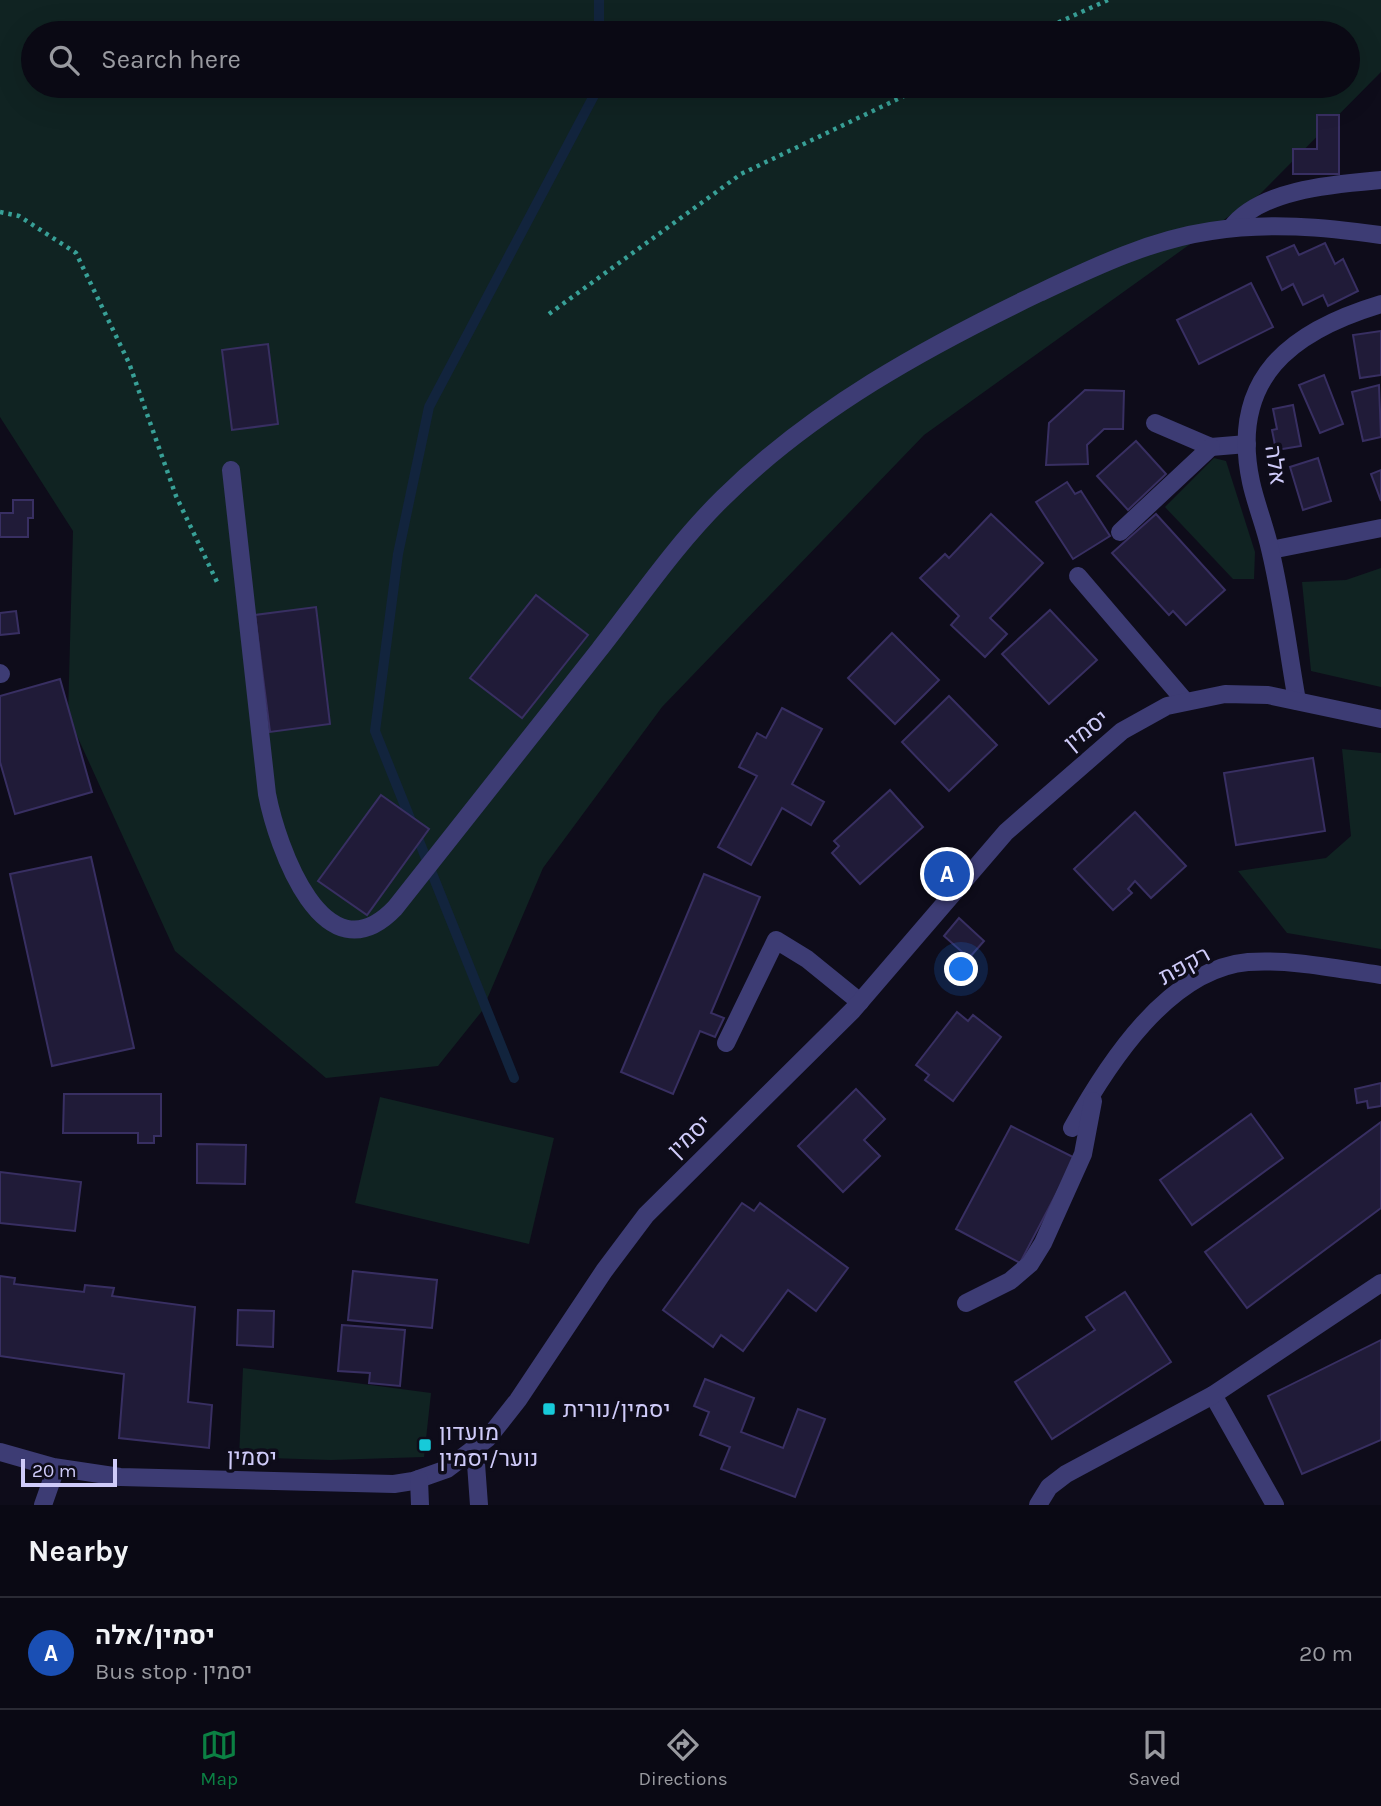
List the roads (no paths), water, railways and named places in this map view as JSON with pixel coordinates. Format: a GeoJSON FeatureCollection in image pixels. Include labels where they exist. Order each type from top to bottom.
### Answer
{"type":"FeatureCollection","features":[{"type":"Feature","properties":{"kind":"street"},"geometry":{"type":"LineString","coordinates":[[1231,228],[1242,213],[1291,194],[1330,184],[1381,180]]}},
{"type":"Feature","properties":{"kind":"street"},"geometry":{"type":"LineString","coordinates":[[231,471],[267,794],[274,832],[292,872],[320,913],[341,927],[368,927],[386,917],[395,908],[691,532],[755,468],[793,437],[921,353],[1027,298],[1148,246],[1231,228],[1300,226],[1381,234]]}},
{"type":"Feature","properties":{"kind":"street","name":"אלה"},"geometry":{"type":"LineString","coordinates":[[1297,701],[1271,550],[1251,481],[1247,443],[1251,405],[1259,383],[1273,363],[1292,344],[1317,328],[1381,304]]}},
{"type":"Feature","properties":{"kind":"street"},"geometry":{"type":"LineString","coordinates":[[1155,423],[1211,447],[1247,443]]}},
{"type":"Feature","properties":{"kind":"street"},"geometry":{"type":"LineString","coordinates":[[1120,532],[1211,447]]}},
{"type":"Feature","properties":{"kind":"street"},"geometry":{"type":"LineString","coordinates":[[1271,550],[1381,528]]}},
{"type":"Feature","properties":{"kind":"street"},"geometry":{"type":"LineString","coordinates":[[1078,576],[1185,701]]}},
{"type":"Feature","properties":{"kind":"street","name":"יסמין"},"geometry":{"type":"LineString","coordinates":[[0,1452],[56,1468],[144,1479],[373,1484],[419,1479],[447,1469],[475,1450],[514,1407],[604,1270],[646,1214],[860,1002],[922,933],[988,851],[1030,808],[1136,722],[1185,701],[1246,694],[1297,701],[1381,719]]}},
{"type":"Feature","properties":{"kind":"street"},"geometry":{"type":"LineString","coordinates":[[726,1043],[776,940],[807,959],[860,1002]]}},
{"type":"Feature","properties":{"kind":"street","name":"רקפת"},"geometry":{"type":"LineString","coordinates":[[1072,1128],[1096,1087],[1143,1022],[1170,999],[1208,974],[1245,962],[1276,962],[1381,975]]}},
{"type":"Feature","properties":{"kind":"street"},"geometry":{"type":"LineString","coordinates":[[966,1303],[1010,1281],[1030,1264],[1043,1243],[1083,1154],[1096,1087]]}},
{"type":"Feature","properties":{"kind":"street"},"geometry":{"type":"LineString","coordinates":[[1038,1505],[1049,1487],[1066,1474],[1213,1395],[1381,1283]]}},
{"type":"Feature","properties":{"kind":"street"},"geometry":{"type":"LineString","coordinates":[[1213,1395],[1275,1505]]}},
{"type":"Feature","properties":{"kind":"street"},"geometry":{"type":"LineString","coordinates":[[475,1450],[480,1505]]}},
{"type":"Feature","properties":{"kind":"street"},"geometry":{"type":"LineString","coordinates":[[43,1505],[56,1468]]}},
{"type":"Feature","properties":{"kind":"street"},"geometry":{"type":"LineString","coordinates":[[419,1479],[420,1505]]}},
{"type":"Feature","properties":{"kind":"waterway"},"geometry":{"type":"LineString","coordinates":[[599,0],[599,21]]}},
{"type":"Feature","properties":{"kind":"waterway"},"geometry":{"type":"LineString","coordinates":[[514,1078],[375,731],[398,554],[429,407],[593,98]]}},
{"type":"Feature","properties":{"kind":"place","name":"יסמין/אלה"},"geometry":{"type":"Point","coordinates":[947,874]}},
{"type":"Feature","properties":{"kind":"place","name":"יסמין/נורית"},"geometry":{"type":"Point","coordinates":[549,1409]}},
{"type":"Feature","properties":{"kind":"place","name":"מועדון נוער/יסמין"},"geometry":{"type":"Point","coordinates":[425,1445]}}]}
